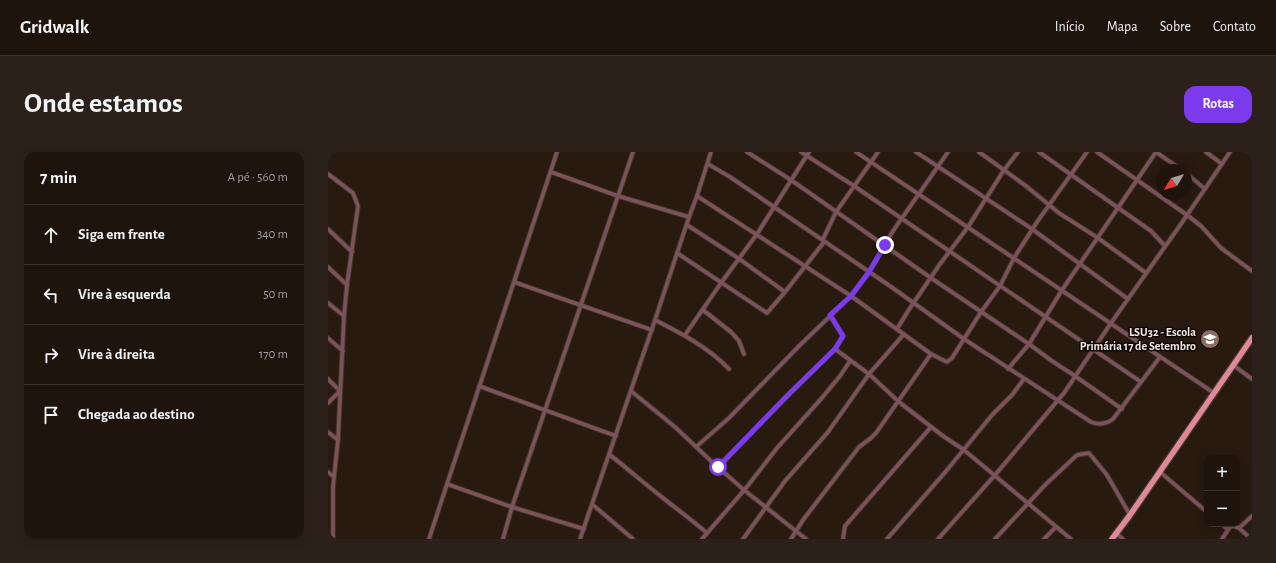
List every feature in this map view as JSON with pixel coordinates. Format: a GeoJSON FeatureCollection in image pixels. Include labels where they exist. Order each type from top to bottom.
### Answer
{"type":"FeatureCollection","features":[{"type":"Feature","properties":{"kind":"main road"},"geometry":{"type":"LineString","coordinates":[[1112,539],[1252,338]]}},
{"type":"Feature","properties":{"kind":"street"},"geometry":{"type":"LineString","coordinates":[[429,539],[557,152]]}},
{"type":"Feature","properties":{"kind":"street"},"geometry":{"type":"LineString","coordinates":[[503,539],[512,507],[633,152]]}},
{"type":"Feature","properties":{"kind":"street"},"geometry":{"type":"LineString","coordinates":[[580,539],[610,455],[711,152]]}},
{"type":"Feature","properties":{"kind":"street"},"geometry":{"type":"LineString","coordinates":[[747,152],[792,180],[931,278],[1122,409]]}},
{"type":"Feature","properties":{"kind":"street"},"geometry":{"type":"LineString","coordinates":[[801,152],[854,186],[1141,382]]}},
{"type":"Feature","properties":{"kind":"street"},"geometry":{"type":"LineString","coordinates":[[685,335],[738,258],[757,234],[809,152]]}},
{"type":"Feature","properties":{"kind":"street"},"geometry":{"type":"LineString","coordinates":[[856,152],[1214,393]]}},
{"type":"Feature","properties":{"kind":"street"},"geometry":{"type":"LineString","coordinates":[[677,253],[767,314],[786,292],[805,265],[824,242],[823,238],[836,212],[878,152]]}},
{"type":"Feature","properties":{"kind":"street"},"geometry":{"type":"LineString","coordinates":[[916,152],[986,198],[1128,299]]}},
{"type":"Feature","properties":{"kind":"street"},"geometry":{"type":"LineString","coordinates":[[697,446],[729,418],[830,315],[851,296],[869,272],[902,219],[948,152]]}},
{"type":"Feature","properties":{"kind":"street"},"geometry":{"type":"LineString","coordinates":[[979,152],[1059,213],[1098,238],[1146,273]]}},
{"type":"Feature","properties":{"kind":"street"},"geometry":{"type":"LineString","coordinates":[[898,329],[908,311],[940,264],[968,227],[1004,170],[1018,152]]}},
{"type":"Feature","properties":{"kind":"street"},"geometry":{"type":"LineString","coordinates":[[1040,152],[1151,231],[1165,246]]}},
{"type":"Feature","properties":{"kind":"street"},"geometry":{"type":"LineString","coordinates":[[697,196],[805,265],[932,354],[949,362],[981,312],[1000,286],[1014,258],[1049,204],[1087,152]]}},
{"type":"Feature","properties":{"kind":"street"},"geometry":{"type":"LineString","coordinates":[[1097,152],[1187,215],[1201,226],[1221,248],[1252,271]]}},
{"type":"Feature","properties":{"kind":"street"},"geometry":{"type":"LineString","coordinates":[[1008,369],[1029,344],[1062,290],[1156,152],[1173,164]]}},
{"type":"Feature","properties":{"kind":"street"},"geometry":{"type":"LineString","coordinates":[[1206,152],[1222,164]]}},
{"type":"Feature","properties":{"kind":"street"},"geometry":{"type":"LineString","coordinates":[[938,539],[995,475],[1057,400],[1230,152]]}},
{"type":"Feature","properties":{"kind":"street"},"geometry":{"type":"LineString","coordinates":[[708,164],[774,207],[1008,369],[1094,424],[1110,422],[1113,420],[1160,357]]}},
{"type":"Feature","properties":{"kind":"street"},"geometry":{"type":"LineString","coordinates":[[550,172],[618,196],[688,218]]}},
{"type":"Feature","properties":{"kind":"street"},"geometry":{"type":"LineString","coordinates":[[328,174],[353,193],[358,206],[344,316],[338,440],[333,487],[332,539]]}},
{"type":"Feature","properties":{"kind":"street"},"geometry":{"type":"LineString","coordinates":[[1192,178],[1205,189]]}},
{"type":"Feature","properties":{"kind":"street"},"geometry":{"type":"LineString","coordinates":[[686,225],[738,258],[786,292]]}},
{"type":"Feature","properties":{"kind":"street"},"geometry":{"type":"LineString","coordinates":[[328,229],[352,252]]}},
{"type":"Feature","properties":{"kind":"street"},"geometry":{"type":"LineString","coordinates":[[328,267],[347,285]]}},
{"type":"Feature","properties":{"kind":"street"},"geometry":{"type":"LineString","coordinates":[[514,282],[652,330]]}},
{"type":"Feature","properties":{"kind":"street"},"geometry":{"type":"LineString","coordinates":[[328,303],[344,316]]}},
{"type":"Feature","properties":{"kind":"street"},"geometry":{"type":"LineString","coordinates":[[703,310],[731,332],[739,341],[744,354]]}},
{"type":"Feature","properties":{"kind":"street"},"geometry":{"type":"LineString","coordinates":[[718,467],[835,349],[843,336],[830,315]]}},
{"type":"Feature","properties":{"kind":"street"},"geometry":{"type":"LineString","coordinates":[[655,320],[685,335],[719,359],[729,369]]}},
{"type":"Feature","properties":{"kind":"street"},"geometry":{"type":"LineString","coordinates":[[742,539],[785,481],[828,432],[869,374],[904,334]]}},
{"type":"Feature","properties":{"kind":"street"},"geometry":{"type":"LineString","coordinates":[[328,338],[343,351]]}},
{"type":"Feature","properties":{"kind":"street"},"geometry":{"type":"LineString","coordinates":[[835,349],[869,374],[899,402],[943,436],[964,450],[1071,539]]}},
{"type":"Feature","properties":{"kind":"street"},"geometry":{"type":"LineString","coordinates":[[791,539],[803,520],[859,447],[876,433],[932,354]]}},
{"type":"Feature","properties":{"kind":"street"},"geometry":{"type":"LineString","coordinates":[[702,539],[744,490],[777,448],[821,399],[850,361]]}},
{"type":"Feature","properties":{"kind":"street"},"geometry":{"type":"LineString","coordinates":[[1233,365],[1252,379]]}},
{"type":"Feature","properties":{"kind":"street"},"geometry":{"type":"LineString","coordinates":[[887,539],[964,450],[992,415],[1012,395],[1024,379]]}},
{"type":"Feature","properties":{"kind":"street"},"geometry":{"type":"LineString","coordinates":[[328,380],[340,391]]}},
{"type":"Feature","properties":{"kind":"street"},"geometry":{"type":"LineString","coordinates":[[479,386],[616,436]]}},
{"type":"Feature","properties":{"kind":"street"},"geometry":{"type":"LineString","coordinates":[[328,403],[340,391]]}},
{"type":"Feature","properties":{"kind":"street"},"geometry":{"type":"LineString","coordinates":[[631,391],[676,427],[744,490],[806,539]]}},
{"type":"Feature","properties":{"kind":"street"},"geometry":{"type":"LineString","coordinates":[[843,539],[845,526],[931,427]]}},
{"type":"Feature","properties":{"kind":"street"},"geometry":{"type":"LineString","coordinates":[[328,432],[338,440]]}},
{"type":"Feature","properties":{"kind":"street"},"geometry":{"type":"LineString","coordinates":[[996,539],[1030,504],[1045,485],[1077,455],[1089,453],[1107,475],[1130,515]]}},
{"type":"Feature","properties":{"kind":"street"},"geometry":{"type":"LineString","coordinates":[[610,455],[707,533]]}},
{"type":"Feature","properties":{"kind":"street"},"geometry":{"type":"LineString","coordinates":[[328,472],[334,477]]}},
{"type":"Feature","properties":{"kind":"street"},"geometry":{"type":"LineString","coordinates":[[1160,472],[1204,509]]}},
{"type":"Feature","properties":{"kind":"street"},"geometry":{"type":"LineString","coordinates":[[446,484],[512,507],[584,529]]}},
{"type":"Feature","properties":{"kind":"street"},"geometry":{"type":"LineString","coordinates":[[328,493],[333,487]]}},
{"type":"Feature","properties":{"kind":"street"},"geometry":{"type":"LineString","coordinates":[[593,505],[633,539]]}},
{"type":"Feature","properties":{"kind":"street"},"geometry":{"type":"LineString","coordinates":[[1239,528],[1252,516]]}},
{"type":"Feature","properties":{"kind":"street"},"geometry":{"type":"LineString","coordinates":[[1222,539],[1228,530],[1233,526],[1239,528],[1251,539]]}},
{"type":"Feature","properties":{"kind":"street"},"geometry":{"type":"LineString","coordinates":[[328,532],[333,527]]}},
{"type":"Feature","properties":{"kind":"street"},"geometry":{"type":"LineString","coordinates":[[1044,539],[1056,527]]}},
{"type":"Feature","properties":{"kind":"street"},"geometry":{"type":"LineString","coordinates":[[1225,527],[1228,530]]}},
{"type":"Feature","properties":{"kind":"street"},"geometry":{"type":"LineString","coordinates":[[1116,533],[1123,539]]}},
{"type":"Feature","properties":{"kind":"place","name":"LSU32 - Escola Primária 17 de Setembro"},"geometry":{"type":"Point","coordinates":[1210,339]}},
{"type":"Feature","properties":{"kind":"route"},"geometry":{"type":"LineString","coordinates":[[718,467],[835,349],[843,336],[830,315],[851,296],[869,272],[885,245]]}}]}
